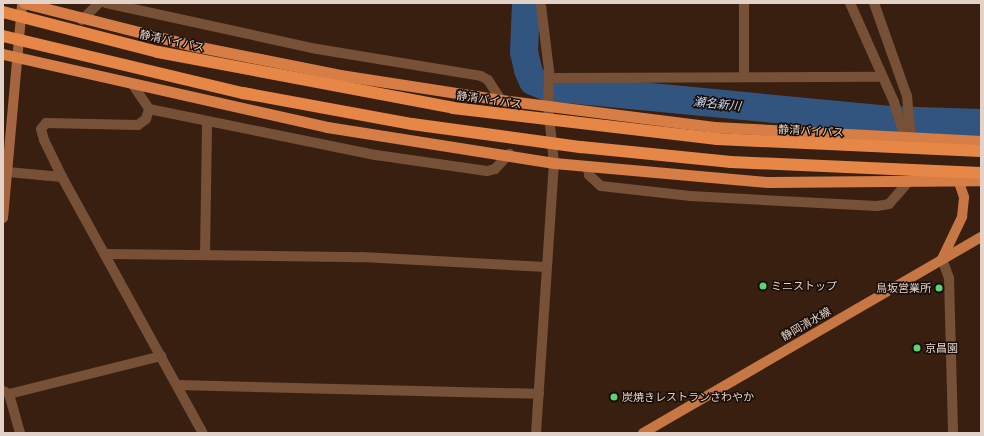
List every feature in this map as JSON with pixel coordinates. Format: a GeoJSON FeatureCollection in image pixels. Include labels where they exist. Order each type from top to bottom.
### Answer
{"type":"FeatureCollection","features":[{"type":"Feature","properties":{"kind":"highway"},"geometry":{"type":"LineString","coordinates":[[23,3],[82,20],[340,75],[501,100],[714,127],[981,141]]}},
{"type":"Feature","properties":{"kind":"highway","name":"静清バイパス"},"geometry":{"type":"LineString","coordinates":[[3,12],[158,52],[453,108],[717,139],[981,151]]}},
{"type":"Feature","properties":{"kind":"highway"},"geometry":{"type":"LineString","coordinates":[[3,36],[213,86],[420,125],[581,147],[731,162],[981,173]]}},
{"type":"Feature","properties":{"kind":"highway"},"geometry":{"type":"LineString","coordinates":[[3,54],[133,86],[327,126],[509,154],[554,163],[768,182],[981,180]]}},
{"type":"Feature","properties":{"kind":"main road"},"geometry":{"type":"LineString","coordinates":[[3,218],[8,172],[15,57],[23,3]]}},
{"type":"Feature","properties":{"kind":"main road"},"geometry":{"type":"LineString","coordinates":[[942,259],[962,217],[964,197],[958,180]]}},
{"type":"Feature","properties":{"kind":"main road","name":"静岡清水線"},"geometry":{"type":"LineString","coordinates":[[643,433],[981,236]]}},
{"type":"Feature","properties":{"kind":"street"},"geometry":{"type":"LineString","coordinates":[[82,20],[99,3]]}},
{"type":"Feature","properties":{"kind":"street"},"geometry":{"type":"LineString","coordinates":[[106,3],[317,49],[481,76],[488,80],[501,100]]}},
{"type":"Feature","properties":{"kind":"street"},"geometry":{"type":"LineString","coordinates":[[744,3],[744,77]]}},
{"type":"Feature","properties":{"kind":"street"},"geometry":{"type":"LineString","coordinates":[[850,3],[908,138]]}},
{"type":"Feature","properties":{"kind":"street"},"geometry":{"type":"LineString","coordinates":[[874,3],[907,96],[908,138]]}},
{"type":"Feature","properties":{"kind":"street"},"geometry":{"type":"LineString","coordinates":[[536,433],[554,163],[548,106],[549,78],[540,6]]}},
{"type":"Feature","properties":{"kind":"street"},"geometry":{"type":"LineString","coordinates":[[549,78],[881,77]]}},
{"type":"Feature","properties":{"kind":"street"},"geometry":{"type":"LineString","coordinates":[[133,86],[149,109],[376,155],[487,171],[495,169],[509,154]]}},
{"type":"Feature","properties":{"kind":"street"},"geometry":{"type":"LineString","coordinates":[[149,109],[146,119],[138,125],[46,123],[42,130],[44,140],[62,177],[106,254],[203,433]]}},
{"type":"Feature","properties":{"kind":"street"},"geometry":{"type":"LineString","coordinates":[[205,254],[208,121]]}},
{"type":"Feature","properties":{"kind":"street"},"geometry":{"type":"LineString","coordinates":[[588,166],[589,175],[602,186],[690,196],[877,206],[889,204],[910,180]]}},
{"type":"Feature","properties":{"kind":"street"},"geometry":{"type":"LineString","coordinates":[[8,172],[62,177]]}},
{"type":"Feature","properties":{"kind":"street"},"geometry":{"type":"LineString","coordinates":[[106,254],[362,257],[546,267]]}},
{"type":"Feature","properties":{"kind":"street"},"geometry":{"type":"LineString","coordinates":[[942,259],[949,278],[952,433]]}},
{"type":"Feature","properties":{"kind":"street"},"geometry":{"type":"LineString","coordinates":[[20,433],[6,393],[161,356]]}},
{"type":"Feature","properties":{"kind":"street"},"geometry":{"type":"LineString","coordinates":[[177,385],[539,394]]}},
{"type":"Feature","properties":{"kind":"waterway","name":"瀬名新川"},"geometry":{"type":"LineString","coordinates":[[526,3],[524,52],[528,70],[533,81],[547,87],[887,120],[981,123]]}},
{"type":"Feature","properties":{"kind":"place","name":"ミニストップ"},"geometry":{"type":"Point","coordinates":[763,286]}},
{"type":"Feature","properties":{"kind":"place","name":"鳥坂営業所"},"geometry":{"type":"Point","coordinates":[939,288]}},
{"type":"Feature","properties":{"kind":"place","name":"京昌園"},"geometry":{"type":"Point","coordinates":[917,348]}},
{"type":"Feature","properties":{"kind":"place","name":"炭焼きレストランさわやか"},"geometry":{"type":"Point","coordinates":[614,397]}}]}
